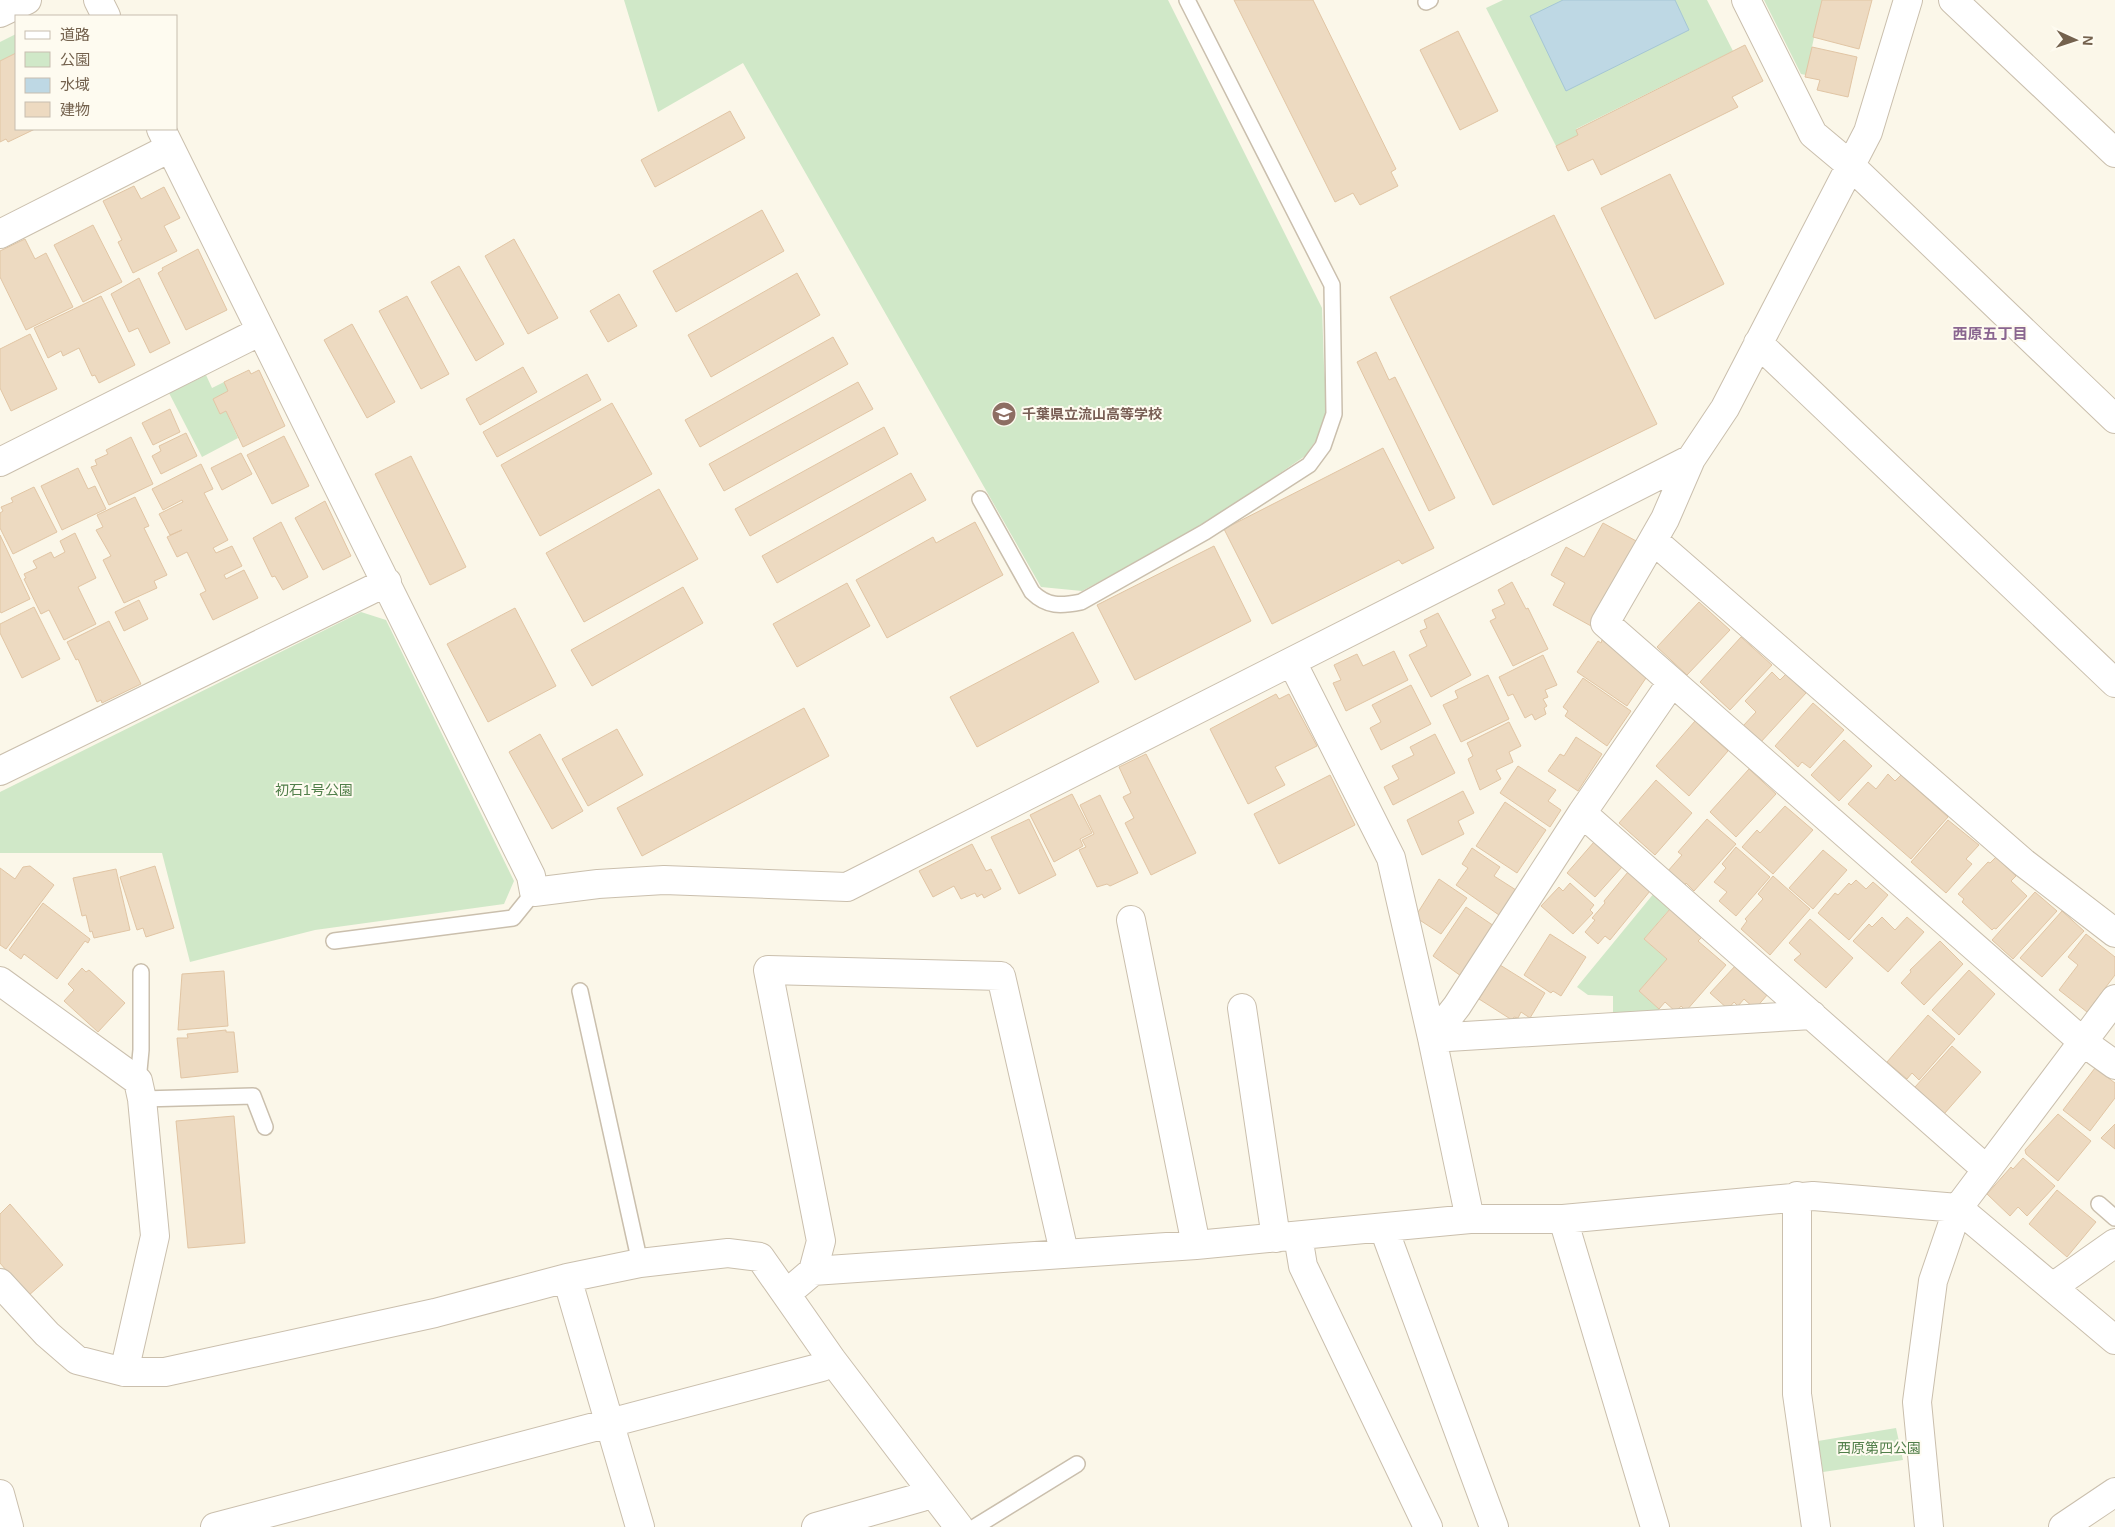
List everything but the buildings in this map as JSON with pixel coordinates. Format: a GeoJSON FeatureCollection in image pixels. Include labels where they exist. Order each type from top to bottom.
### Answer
{"type":"FeatureCollection","features":[{"type":"Feature","properties":{"kind":"street"},"geometry":{"type":"LineString","coordinates":[[0,13],[27,0]]}},
{"type":"Feature","properties":{"kind":"street"},"geometry":{"type":"LineString","coordinates":[[98,0],[106,15]]}},
{"type":"Feature","properties":{"kind":"street"},"geometry":{"type":"LineString","coordinates":[[1746,0],[1813,134],[1850,165],[2115,418]]}},
{"type":"Feature","properties":{"kind":"street"},"geometry":{"type":"LineString","coordinates":[[1908,0],[1868,132],[1725,408],[1691,459],[1665,519],[1605,623],[2083,1042],[2115,1065]]}},
{"type":"Feature","properties":{"kind":"street"},"geometry":{"type":"LineString","coordinates":[[1953,0],[2115,153]]}},
{"type":"Feature","properties":{"kind":"street"},"geometry":{"type":"LineString","coordinates":[[0,234],[165,138],[532,876],[534,892],[598,884],[664,880],[847,887],[1691,459]]}},
{"type":"Feature","properties":{"kind":"street"},"geometry":{"type":"LineString","coordinates":[[0,462],[261,331]]}},
{"type":"Feature","properties":{"kind":"street"},"geometry":{"type":"LineString","coordinates":[[1758,343],[2115,683]]}},
{"type":"Feature","properties":{"kind":"street"},"geometry":{"type":"LineString","coordinates":[[1653,540],[2024,863],[2115,933]]}},
{"type":"Feature","properties":{"kind":"street"},"geometry":{"type":"LineString","coordinates":[[0,771],[387,582]]}},
{"type":"Feature","properties":{"kind":"street"},"geometry":{"type":"LineString","coordinates":[[1292,662],[1391,858],[1432,1038],[1470,1219]]}},
{"type":"Feature","properties":{"kind":"street"},"geometry":{"type":"LineString","coordinates":[[1432,1038],[1457,1006],[1582,813],[1672,682]]}},
{"type":"Feature","properties":{"kind":"street"},"geometry":{"type":"LineString","coordinates":[[1582,813],[1986,1169]]}},
{"type":"Feature","properties":{"kind":"street"},"geometry":{"type":"LineString","coordinates":[[1131,920],[1196,1245]]}},
{"type":"Feature","properties":{"kind":"street"},"geometry":{"type":"LineString","coordinates":[[786,1294],[813,1271],[821,1241],[768,970],[1001,976],[1064,1252]]}},
{"type":"Feature","properties":{"kind":"street"},"geometry":{"type":"LineString","coordinates":[[0,981],[140,1090],[155,1236],[124,1372]]}},
{"type":"Feature","properties":{"kind":"street"},"geometry":{"type":"LineString","coordinates":[[1929,1527],[1917,1402],[1933,1281],[1958,1208],[2115,999]]}},
{"type":"Feature","properties":{"kind":"street"},"geometry":{"type":"LineString","coordinates":[[1242,1008],[1286,1237],[1303,1266],[1428,1527]]}},
{"type":"Feature","properties":{"kind":"street"},"geometry":{"type":"LineString","coordinates":[[1432,1038],[1812,1016]]}},
{"type":"Feature","properties":{"kind":"street"},"geometry":{"type":"LineString","coordinates":[[1797,1196],[1797,1394],[1816,1527]]}},
{"type":"Feature","properties":{"kind":"street"},"geometry":{"type":"LineString","coordinates":[[813,1271],[1064,1252],[1196,1245],[1384,1229],[1470,1219],[1563,1219],[1813,1196],[1958,1208],[2054,1286],[2115,1340]]}},
{"type":"Feature","properties":{"kind":"street"},"geometry":{"type":"LineString","coordinates":[[1563,1219],[1655,1527]]}},
{"type":"Feature","properties":{"kind":"street"},"geometry":{"type":"LineString","coordinates":[[1384,1229],[1494,1527]]}},
{"type":"Feature","properties":{"kind":"street"},"geometry":{"type":"LineString","coordinates":[[2054,1286],[2115,1243]]}},
{"type":"Feature","properties":{"kind":"street"},"geometry":{"type":"LineString","coordinates":[[0,1283],[47,1334],[77,1360],[124,1372],[164,1372],[435,1313],[566,1278],[640,1263],[728,1253],[760,1257],[832,1360],[959,1527]]}},
{"type":"Feature","properties":{"kind":"street"},"geometry":{"type":"LineString","coordinates":[[566,1278],[640,1527]]}},
{"type":"Feature","properties":{"kind":"street"},"geometry":{"type":"LineString","coordinates":[[215,1527],[822,1367],[832,1360]]}},
{"type":"Feature","properties":{"kind":"street"},"geometry":{"type":"LineString","coordinates":[[816,1527],[922,1497],[929,1490]]}},
{"type":"Feature","properties":{"kind":"street"},"geometry":{"type":"LineString","coordinates":[[2063,1527],[2115,1492]]}},
{"type":"Feature","properties":{"kind":"street"},"geometry":{"type":"LineString","coordinates":[[0,1494],[9,1527]]}},
{"type":"Feature","properties":{"kind":"lane"},"geometry":{"type":"LineString","coordinates":[[980,499],[1032,592],[1043,602],[1067,605],[1081,602],[1204,532],[1309,466],[1323,446],[1334,414],[1332,285],[1187,0]]}},
{"type":"Feature","properties":{"kind":"lane"},"geometry":{"type":"LineString","coordinates":[[334,941],[513,918],[534,892]]}},
{"type":"Feature","properties":{"kind":"lane"},"geometry":{"type":"LineString","coordinates":[[141,972],[140,1090],[253,1096],[265,1127]]}},
{"type":"Feature","properties":{"kind":"lane"},"geometry":{"type":"LineString","coordinates":[[580,991],[640,1263]]}},
{"type":"Feature","properties":{"kind":"lane"},"geometry":{"type":"LineString","coordinates":[[2100,1204],[2115,1218]]}},
{"type":"Feature","properties":{"kind":"lane"},"geometry":{"type":"LineString","coordinates":[[974,1527],[1077,1464]]}},
{"type":"Feature","properties":{"kind":"green space"},"geometry":{"type":"Polygon","coordinates":[[[624,0],[1168,0],[1322,308],[1324,366],[1329,422],[1305,456],[1206,524],[1082,591],[1041,587],[743,63],[658,112],[624,0]]]}},
{"type":"Feature","properties":{"kind":"green space"},"geometry":{"type":"Polygon","coordinates":[[[1503,0],[1707,0],[1733,51],[1576,129],[1578,135],[1556,146],[1486,8],[1503,0]]]}},
{"type":"Feature","properties":{"kind":"green space"},"geometry":{"type":"Polygon","coordinates":[[[1764,0],[1822,0],[1806,75],[1801,74],[1764,0]]]}},
{"type":"Feature","properties":{"kind":"green space"},"geometry":{"type":"Polygon","coordinates":[[[15,34],[15,54],[0,61],[0,42],[15,34]]]}},
{"type":"Feature","properties":{"kind":"green space"},"geometry":{"type":"Polygon","coordinates":[[[206,375],[212,388],[224,382],[228,391],[213,399],[220,414],[226,411],[238,438],[202,457],[169,393],[206,375]]]}},
{"type":"Feature","properties":{"kind":"green space","name":"初石1号公園"},"geometry":{"type":"Polygon","coordinates":[[[361,612],[386,620],[514,881],[504,904],[315,930],[190,962],[162,853],[0,853],[0,792],[361,612]]]}},
{"type":"Feature","properties":{"kind":"green space"},"geometry":{"type":"Polygon","coordinates":[[[1655,892],[1672,906],[1644,939],[1667,959],[1639,991],[1659,1009],[1658,1015],[1613,1017],[1613,996],[1588,995],[1577,987],[1655,892]]]}},
{"type":"Feature","properties":{"kind":"green space","name":"西原第四公園"},"geometry":{"type":"Polygon","coordinates":[[[1896,1428],[1903,1460],[1823,1472],[1818,1441],[1896,1428]]]}},
{"type":"Feature","properties":{"kind":"water"},"geometry":{"type":"Polygon","coordinates":[[[1563,0],[1675,0],[1689,30],[1566,91],[1530,16],[1563,0]]]}},
{"type":"Feature","properties":{"kind":"place","name":"千葉県立流山高等学校"},"geometry":{"type":"Point","coordinates":[1004,414]}},
{"type":"Feature","properties":{"kind":"district","name":"西原五丁目"},"geometry":{"type":"Point","coordinates":[1990,333]}}]}
